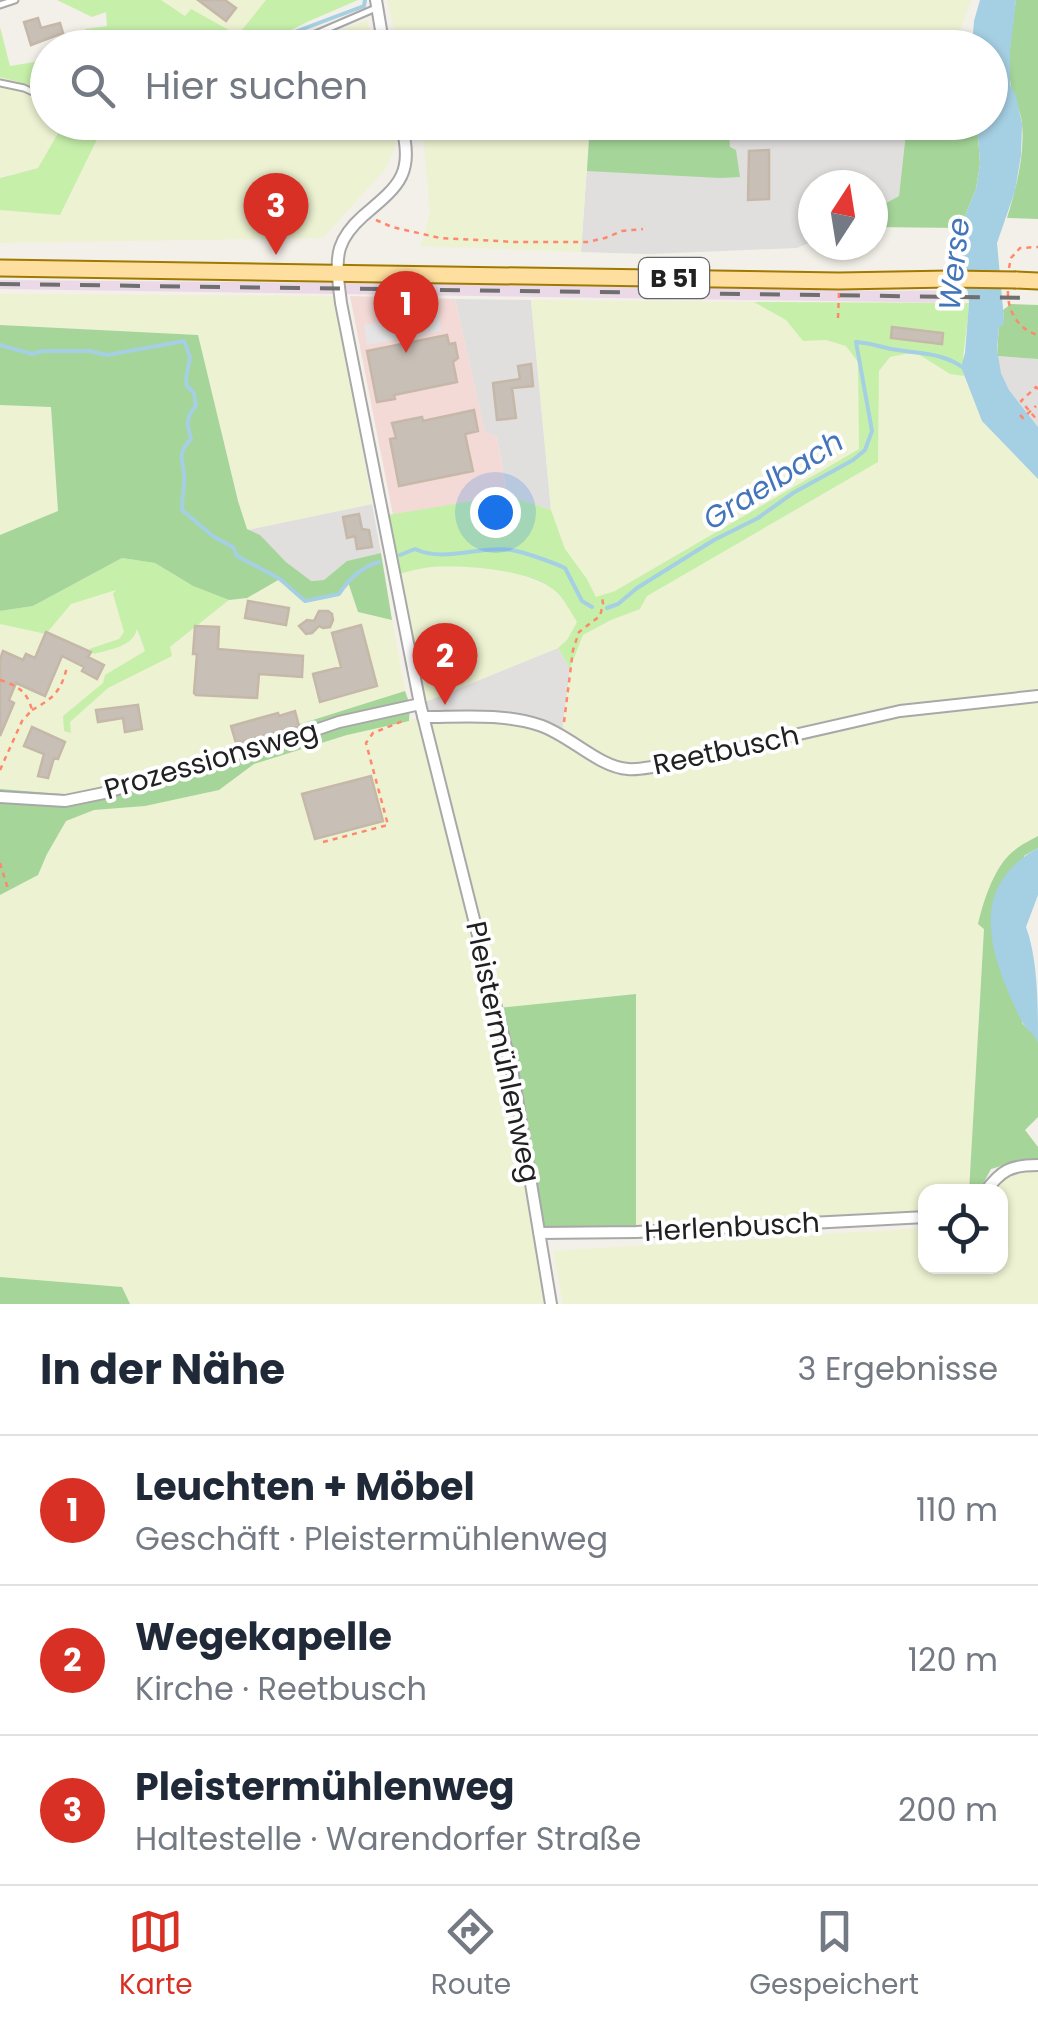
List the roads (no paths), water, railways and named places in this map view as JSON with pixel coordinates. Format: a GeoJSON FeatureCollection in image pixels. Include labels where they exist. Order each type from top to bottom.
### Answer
{"type":"FeatureCollection","features":[{"type":"Feature","properties":{"kind":"main road","name":"B 51"},"geometry":{"type":"LineString","coordinates":[[0,268],[839,281],[950,279],[1013,273],[1038,281]]}},
{"type":"Feature","properties":{"kind":"street"},"geometry":{"type":"LineString","coordinates":[[376,4],[381,30]]}},
{"type":"Feature","properties":{"kind":"street"},"geometry":{"type":"LineString","coordinates":[[338,272],[339,251],[345,236],[391,192],[405,168],[404,140]]}},
{"type":"Feature","properties":{"kind":"street","name":"Pleistermühlenweg"},"geometry":{"type":"LineString","coordinates":[[338,272],[415,704],[423,717],[498,1008],[552,1304]]}},
{"type":"Feature","properties":{"kind":"street","name":"Reetbusch"},"geometry":{"type":"LineString","coordinates":[[423,717],[491,716],[535,723],[562,734],[602,761],[628,769],[659,766],[900,712],[1038,696]]}},
{"type":"Feature","properties":{"kind":"street","name":"Prozessionsweg"},"geometry":{"type":"LineString","coordinates":[[0,797],[65,801],[104,793],[339,722],[415,704]]}},
{"type":"Feature","properties":{"kind":"street"},"geometry":{"type":"LineString","coordinates":[[990,1184],[1017,1166],[1038,1165]]}},
{"type":"Feature","properties":{"kind":"street","name":"Herlenbusch"},"geometry":{"type":"LineString","coordinates":[[540,1233],[918,1217]]}},
{"type":"Feature","properties":{"kind":"lane"},"geometry":{"type":"LineString","coordinates":[[0,5],[15,0]]}},
{"type":"Feature","properties":{"kind":"lane"},"geometry":{"type":"LineString","coordinates":[[321,30],[376,4]]}},
{"type":"Feature","properties":{"kind":"lane"},"geometry":{"type":"LineString","coordinates":[[0,83],[30,91]]}},
{"type":"Feature","properties":{"kind":"water"},"geometry":{"type":"Polygon","coordinates":[[[980,0],[1016,0],[1010,84],[1022,124],[1021,155],[1015,191],[997,243],[1004,319],[1003,326],[999,326],[997,350],[1009,390],[1038,427],[1038,479],[982,421],[961,367],[969,303],[961,277],[960,228],[976,189],[978,140],[1008,140],[1008,30],[973,30],[980,0]]]}},
{"type":"Feature","properties":{"kind":"water"},"geometry":{"type":"Polygon","coordinates":[[[1038,848],[1038,895],[1026,927],[1035,968],[1038,1043],[1009,995],[991,925],[1000,883],[1015,864],[1038,848]]]}},
{"type":"Feature","properties":{"kind":"waterway"},"geometry":{"type":"LineString","coordinates":[[300,30],[364,6],[365,0]]}},
{"type":"Feature","properties":{"kind":"waterway","name":"Graelbach"},"geometry":{"type":"LineString","coordinates":[[0,345],[32,354],[89,351],[107,355],[184,341],[190,357],[187,386],[194,393],[196,406],[188,422],[191,439],[182,456],[182,510],[214,537],[233,547],[237,556],[280,579],[305,601],[339,594],[356,575],[379,562]]}},
{"type":"Feature","properties":{"kind":"waterway","name":"Graelbach"},"geometry":{"type":"LineString","coordinates":[[607,608],[865,450],[872,431],[856,342],[939,357],[962,367]]}},
{"type":"Feature","properties":{"kind":"waterway","name":"Graelbach"},"geometry":{"type":"LineString","coordinates":[[400,555],[415,549],[438,554],[499,549],[523,553],[565,568],[582,601],[592,607]]}},
{"type":"Feature","properties":{"kind":"railway"},"geometry":{"type":"LineString","coordinates":[[0,284],[1038,298]]}},
{"type":"Feature","properties":{"kind":"place","name":"Pleistermühlenweg"},"geometry":{"type":"Point","coordinates":[276,255]}},
{"type":"Feature","properties":{"kind":"place","name":"Leuchten + Möbel"},"geometry":{"type":"Point","coordinates":[406,353]}},
{"type":"Feature","properties":{"kind":"place","name":"Wegekapelle"},"geometry":{"type":"Point","coordinates":[445,705]}},
{"type":"Feature","properties":{"kind":"water label","name":"Werse"},"geometry":{"type":"Point","coordinates":[954,264]}}]}
